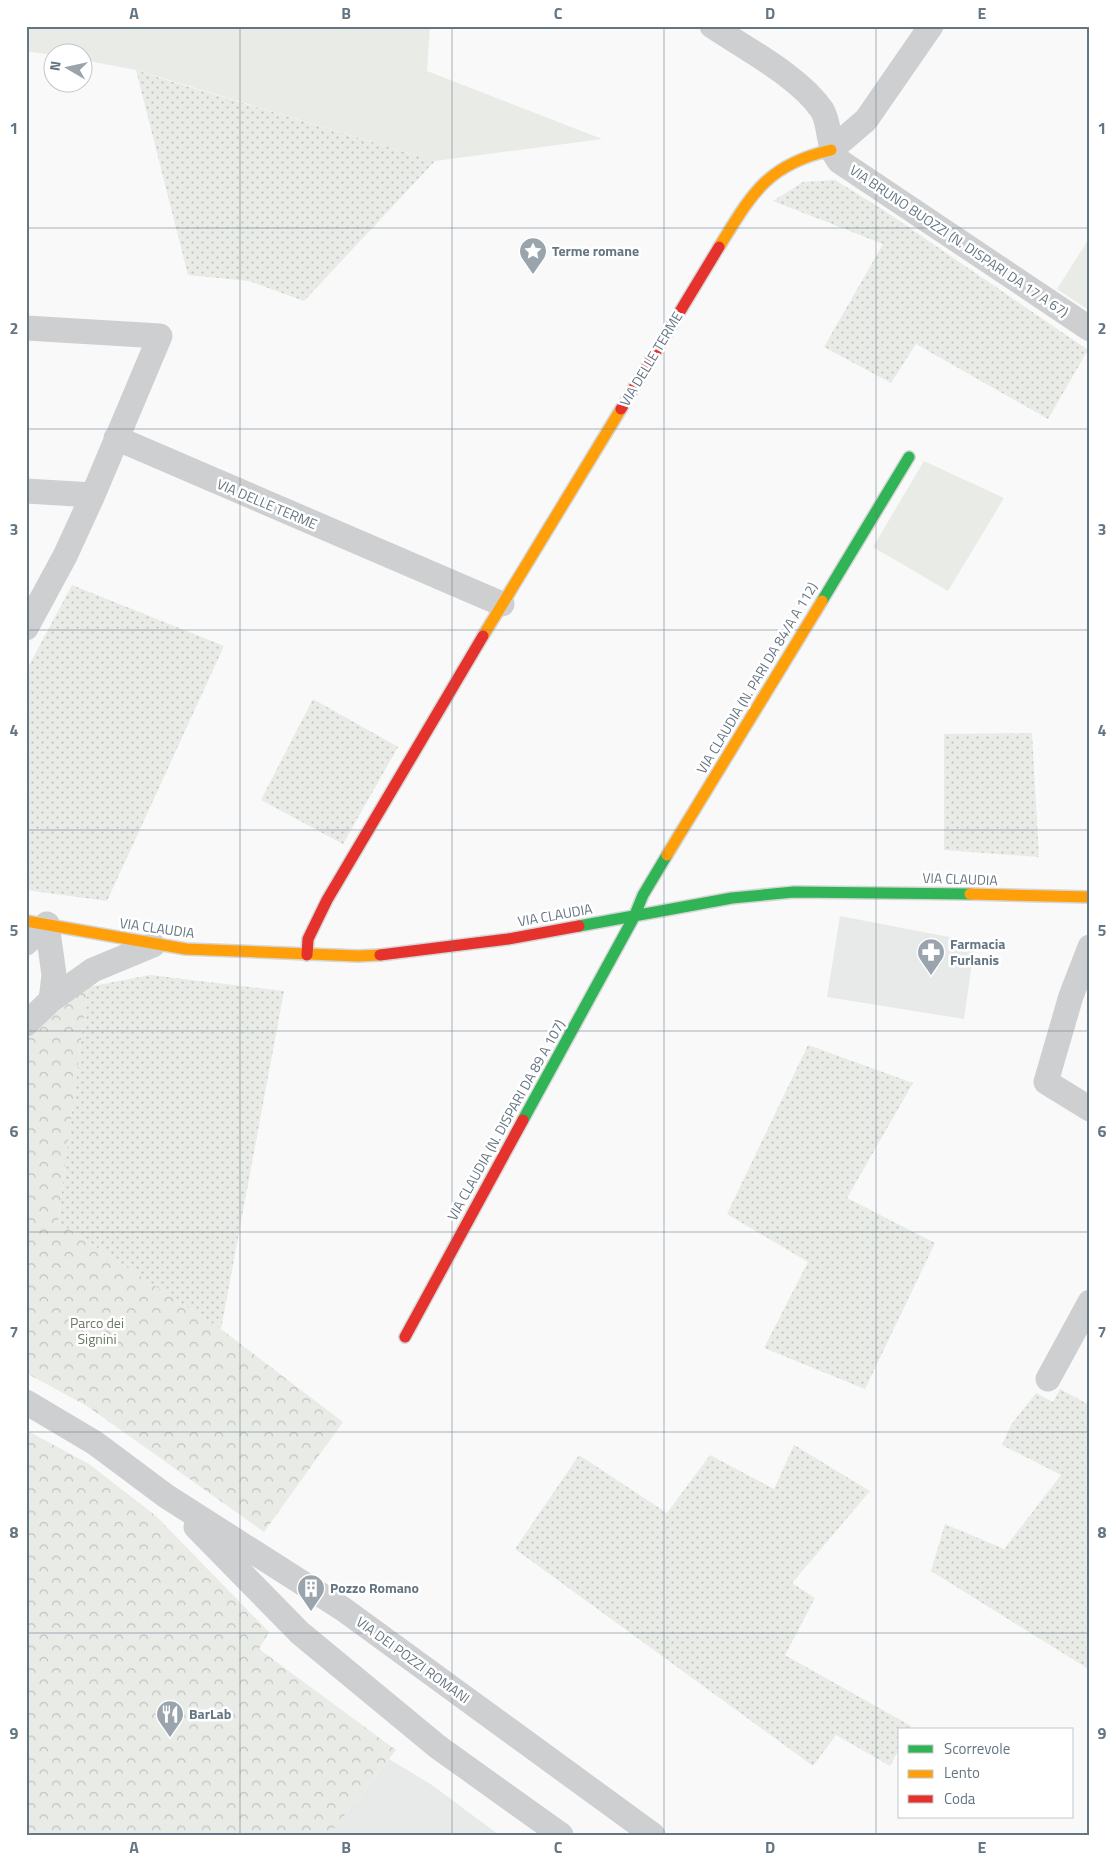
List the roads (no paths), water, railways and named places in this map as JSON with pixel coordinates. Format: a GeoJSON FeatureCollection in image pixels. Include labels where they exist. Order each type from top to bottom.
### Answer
{"type":"FeatureCollection","features":[{"type":"Feature","properties":{"kind":"street"},"geometry":{"type":"LineString","coordinates":[[712,26],[802,87],[823,112],[831,150],[866,120],[931,26]]}},
{"type":"Feature","properties":{"kind":"street","name":"VIA BRUNO BUOZZI (N. DISPARI DA 17 A 67)"},"geometry":{"type":"LineString","coordinates":[[831,150],[839,161],[1090,329]]}},
{"type":"Feature","properties":{"kind":"street","name":"VIA DELLE TERME"},"geometry":{"type":"LineString","coordinates":[[307,956],[308,939],[327,900],[502,604],[751,195],[767,176],[796,160],[831,150]]}},
{"type":"Feature","properties":{"kind":"street"},"geometry":{"type":"LineString","coordinates":[[26,328],[160,336],[93,495],[65,556],[26,628]]}},
{"type":"Feature","properties":{"kind":"street","name":"VIA DELLE TERME"},"geometry":{"type":"LineString","coordinates":[[116,438],[502,604]]}},
{"type":"Feature","properties":{"kind":"street","name":"VIA CLAUDIA (N. PARI DA 84/A A 112)"},"geometry":{"type":"LineString","coordinates":[[634,917],[648,886],[909,457]]}},
{"type":"Feature","properties":{"kind":"street"},"geometry":{"type":"LineString","coordinates":[[26,491],[93,495]]}},
{"type":"Feature","properties":{"kind":"street","name":"VIA CLAUDIA"},"geometry":{"type":"LineString","coordinates":[[36,923],[153,945],[307,956],[398,954],[634,917],[732,898],[794,892],[856,891],[1090,897]]}},
{"type":"Feature","properties":{"kind":"street","name":"VIA CLAUDIA (N. DISPARI DA 89 A 107)"},"geometry":{"type":"LineString","coordinates":[[405,1337],[634,917]]}},
{"type":"Feature","properties":{"kind":"street"},"geometry":{"type":"LineString","coordinates":[[26,944],[36,923]]}},
{"type":"Feature","properties":{"kind":"street"},"geometry":{"type":"LineString","coordinates":[[36,923],[54,975],[51,1000]]}},
{"type":"Feature","properties":{"kind":"street"},"geometry":{"type":"LineString","coordinates":[[26,1024],[51,1000],[93,970],[153,945]]}},
{"type":"Feature","properties":{"kind":"street"},"geometry":{"type":"LineString","coordinates":[[1090,948],[1071,996],[1046,1082],[1090,1108]]}},
{"type":"Feature","properties":{"kind":"street"},"geometry":{"type":"LineString","coordinates":[[1048,1379],[1090,1302]]}},
{"type":"Feature","properties":{"kind":"street","name":"VIA DEI POZZI ROMANI"},"geometry":{"type":"LineString","coordinates":[[26,1402],[95,1443],[166,1496],[344,1609],[653,1835]]}},
{"type":"Feature","properties":{"kind":"street","name":"VIA DEI POZZI ROMANI"},"geometry":{"type":"LineString","coordinates":[[166,1496],[300,1633],[438,1747],[561,1835]]}},
{"type":"Feature","properties":{"kind":"place","name":"Terme romane"},"geometry":{"type":"Point","coordinates":[533,275]}},
{"type":"Feature","properties":{"kind":"place","name":"Farmacia Furlanis"},"geometry":{"type":"Point","coordinates":[931,976]}},
{"type":"Feature","properties":{"kind":"place","name":"Pozzo Romano"},"geometry":{"type":"Point","coordinates":[311,1612]}},
{"type":"Feature","properties":{"kind":"place","name":"BarLab"},"geometry":{"type":"Point","coordinates":[170,1738]}},
{"type":"Feature","properties":{"kind":"park label","name":"Parco dei Signini"},"geometry":{"type":"Point","coordinates":[97,1332]}}]}
